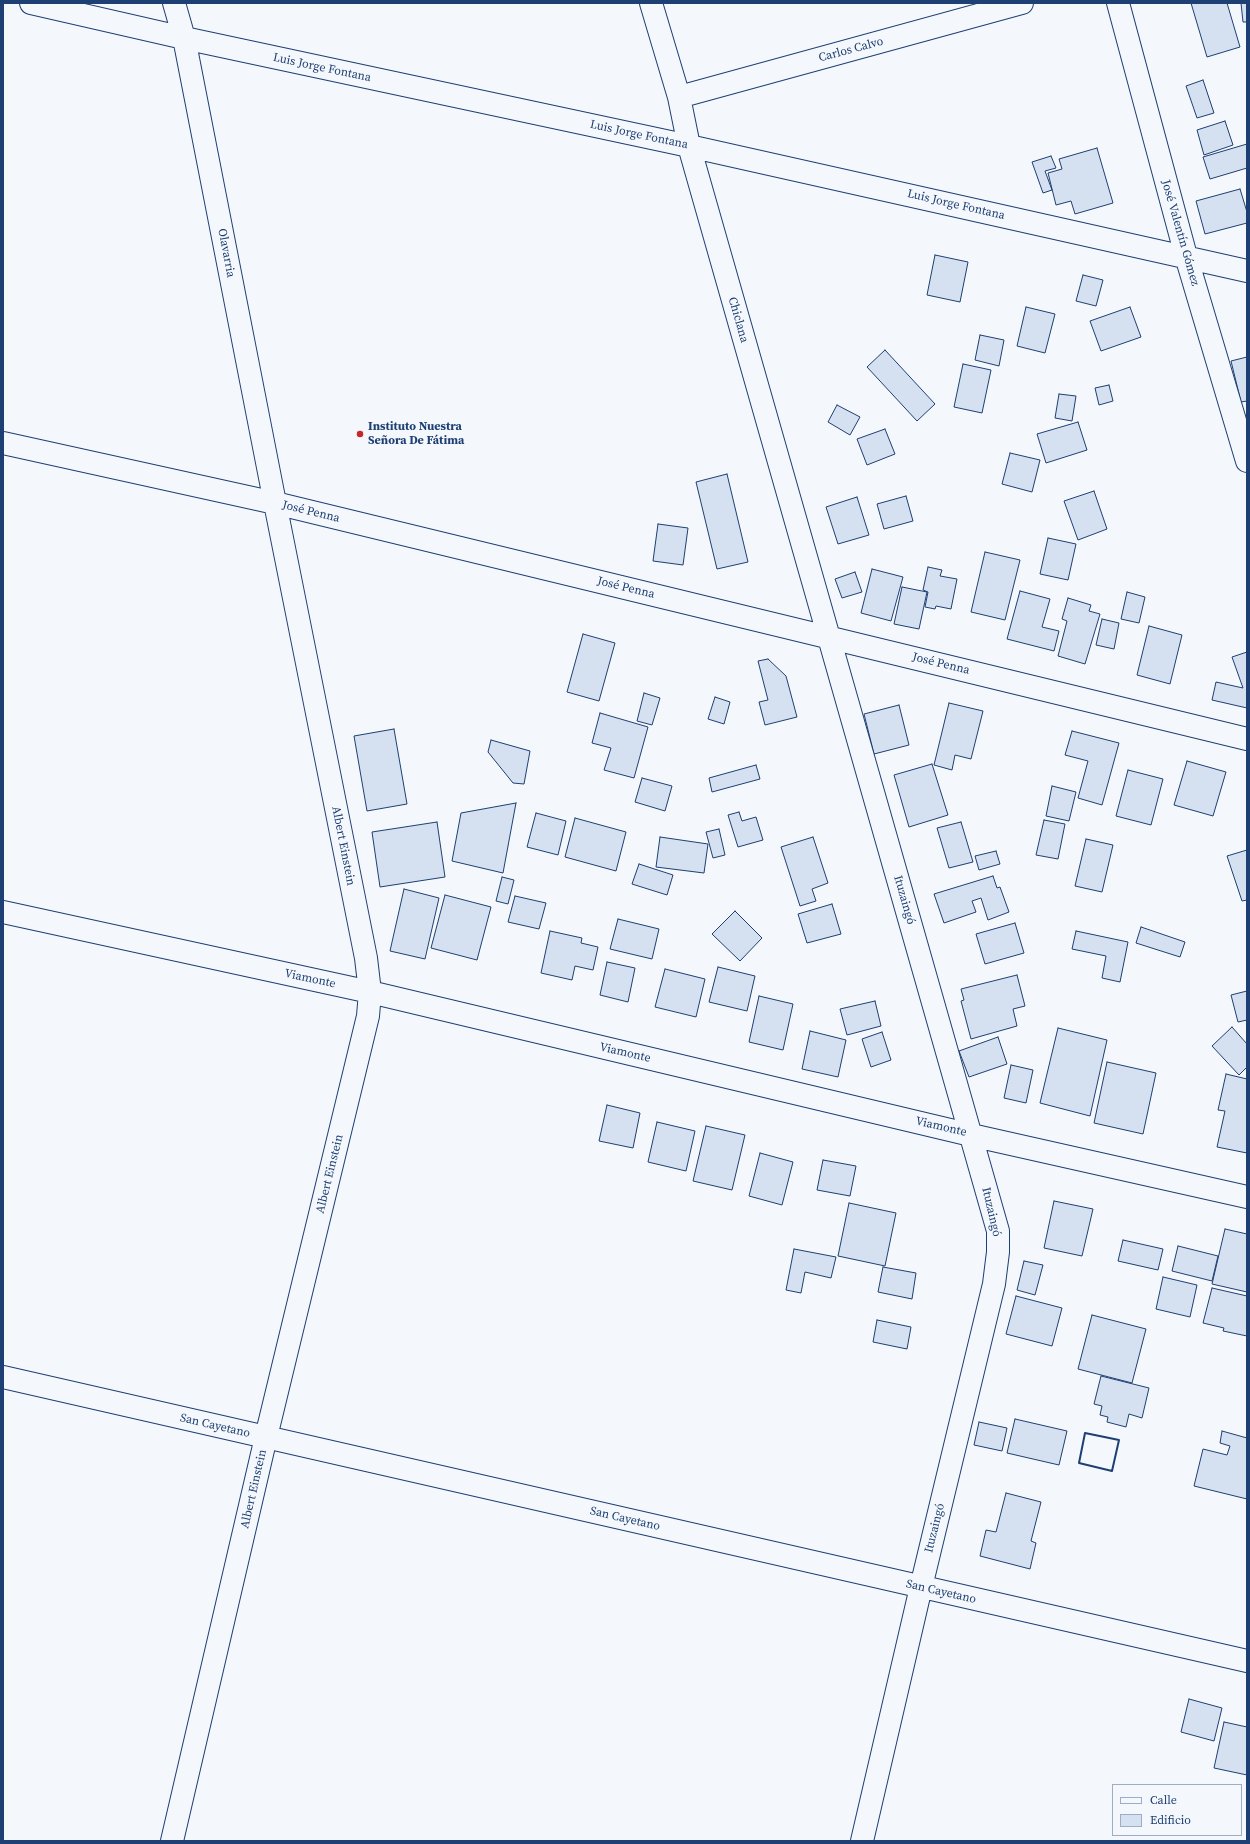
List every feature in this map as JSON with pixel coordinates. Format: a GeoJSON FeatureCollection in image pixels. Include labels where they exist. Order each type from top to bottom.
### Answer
{"type":"FeatureCollection","features":[{"type":"Feature","properties":{"kind":"street","name":"Luis Jorge Fontana"},"geometry":{"type":"LineString","coordinates":[[31,3],[184,38],[689,146],[1186,256],[1247,271]]}},
{"type":"Feature","properties":{"kind":"street","name":"Olavarria"},"geometry":{"type":"LineString","coordinates":[[174,3],[184,38],[274,503]]}},
{"type":"Feature","properties":{"kind":"street","name":"Chiclana"},"geometry":{"type":"LineString","coordinates":[[651,3],[679,97],[689,146],[828,637]]}},
{"type":"Feature","properties":{"kind":"street","name":"Carlos Calvo"},"geometry":{"type":"LineString","coordinates":[[679,97],[1022,3]]}},
{"type":"Feature","properties":{"kind":"street","name":"José Valentín Gómez"},"geometry":{"type":"LineString","coordinates":[[1118,3],[1186,256],[1247,461]]}},
{"type":"Feature","properties":{"kind":"street","name":"José Penna"},"geometry":{"type":"LineString","coordinates":[[3,443],[274,503],[1247,739]]}},
{"type":"Feature","properties":{"kind":"street","name":"Albert Einstein"},"geometry":{"type":"LineString","coordinates":[[172,1841],[266,1437],[368,1016],[370,992],[366,958],[274,503]]}},
{"type":"Feature","properties":{"kind":"street","name":"Ituzaingó"},"geometry":{"type":"LineString","coordinates":[[828,637],[998,1231],[994,1284],[862,1841]]}},
{"type":"Feature","properties":{"kind":"street","name":"Viamonte"},"geometry":{"type":"LineString","coordinates":[[3,912],[370,992],[971,1135],[1247,1197]]}},
{"type":"Feature","properties":{"kind":"street","name":"San Cayetano"},"geometry":{"type":"LineString","coordinates":[[3,1378],[1247,1661]]}},
{"type":"Feature","properties":{"kind":"building"},"geometry":{"type":"Polygon","coordinates":[[[1191,3],[1227,3],[1240,47],[1207,57],[1191,3]]]}},
{"type":"Feature","properties":{"kind":"building"},"geometry":{"type":"Polygon","coordinates":[[[1241,3],[1247,3],[1247,22],[1243,22],[1241,3]]]}},
{"type":"Feature","properties":{"kind":"building"},"geometry":{"type":"Polygon","coordinates":[[[1203,80],[1214,113],[1197,118],[1186,86],[1203,80]]]}},
{"type":"Feature","properties":{"kind":"building"},"geometry":{"type":"Polygon","coordinates":[[[1225,121],[1233,145],[1204,155],[1197,130],[1225,121]]]}},
{"type":"Feature","properties":{"kind":"building"},"geometry":{"type":"Polygon","coordinates":[[[1247,144],[1247,168],[1210,179],[1203,157],[1247,144]]]}},
{"type":"Feature","properties":{"kind":"building"},"geometry":{"type":"Polygon","coordinates":[[[1097,148],[1113,203],[1075,214],[1071,201],[1056,205],[1048,173],[1062,169],[1059,159],[1097,148]]]}},
{"type":"Feature","properties":{"kind":"building"},"geometry":{"type":"Polygon","coordinates":[[[1051,156],[1056,168],[1045,171],[1052,190],[1043,193],[1032,162],[1051,156]]]}},
{"type":"Feature","properties":{"kind":"building"},"geometry":{"type":"Polygon","coordinates":[[[1240,189],[1247,212],[1247,223],[1205,234],[1196,201],[1240,189]]]}},
{"type":"Feature","properties":{"kind":"building"},"geometry":{"type":"Polygon","coordinates":[[[935,255],[968,262],[960,302],[927,295],[935,255]]]}},
{"type":"Feature","properties":{"kind":"building"},"geometry":{"type":"Polygon","coordinates":[[[1083,275],[1103,280],[1096,306],[1076,301],[1083,275]]]}},
{"type":"Feature","properties":{"kind":"building"},"geometry":{"type":"Polygon","coordinates":[[[1026,307],[1055,314],[1045,353],[1017,346],[1026,307]]]}},
{"type":"Feature","properties":{"kind":"building"},"geometry":{"type":"Polygon","coordinates":[[[1130,307],[1141,337],[1101,351],[1090,321],[1130,307]]]}},
{"type":"Feature","properties":{"kind":"building"},"geometry":{"type":"Polygon","coordinates":[[[980,335],[1004,340],[999,366],[975,360],[980,335]]]}},
{"type":"Feature","properties":{"kind":"building"},"geometry":{"type":"Polygon","coordinates":[[[885,350],[935,404],[917,421],[867,367],[885,350]]]}},
{"type":"Feature","properties":{"kind":"building"},"geometry":{"type":"Polygon","coordinates":[[[1247,357],[1247,401],[1241,402],[1231,361],[1247,357]]]}},
{"type":"Feature","properties":{"kind":"building"},"geometry":{"type":"Polygon","coordinates":[[[963,364],[991,370],[982,413],[954,407],[963,364]]]}},
{"type":"Feature","properties":{"kind":"building"},"geometry":{"type":"Polygon","coordinates":[[[1109,385],[1113,401],[1099,405],[1095,388],[1109,385]]]}},
{"type":"Feature","properties":{"kind":"building"},"geometry":{"type":"Polygon","coordinates":[[[1059,394],[1076,396],[1072,421],[1055,418],[1059,394]]]}},
{"type":"Feature","properties":{"kind":"building"},"geometry":{"type":"Polygon","coordinates":[[[837,405],[860,417],[850,435],[828,422],[837,405]]]}},
{"type":"Feature","properties":{"kind":"building"},"geometry":{"type":"Polygon","coordinates":[[[1078,422],[1087,450],[1046,463],[1037,434],[1078,422]]]}},
{"type":"Feature","properties":{"kind":"building"},"geometry":{"type":"Polygon","coordinates":[[[885,429],[895,454],[867,465],[857,439],[885,429]]]}},
{"type":"Feature","properties":{"kind":"building"},"geometry":{"type":"Polygon","coordinates":[[[1010,453],[1040,460],[1032,492],[1002,484],[1010,453]]]}},
{"type":"Feature","properties":{"kind":"building"},"geometry":{"type":"Polygon","coordinates":[[[727,474],[748,562],[717,569],[696,482],[727,474]]]}},
{"type":"Feature","properties":{"kind":"building"},"geometry":{"type":"Polygon","coordinates":[[[1094,491],[1107,529],[1078,540],[1064,501],[1094,491]]]}},
{"type":"Feature","properties":{"kind":"building"},"geometry":{"type":"Polygon","coordinates":[[[906,496],[913,521],[884,529],[877,504],[906,496]]]}},
{"type":"Feature","properties":{"kind":"building"},"geometry":{"type":"Polygon","coordinates":[[[857,497],[869,535],[838,544],[826,507],[857,497]]]}},
{"type":"Feature","properties":{"kind":"building"},"geometry":{"type":"Polygon","coordinates":[[[658,524],[688,528],[683,565],[653,561],[658,524]]]}},
{"type":"Feature","properties":{"kind":"building"},"geometry":{"type":"Polygon","coordinates":[[[1048,538],[1076,544],[1068,580],[1040,574],[1048,538]]]}},
{"type":"Feature","properties":{"kind":"building"},"geometry":{"type":"Polygon","coordinates":[[[985,552],[1020,560],[1005,620],[971,612],[985,552]]]}},
{"type":"Feature","properties":{"kind":"building"},"geometry":{"type":"Polygon","coordinates":[[[928,567],[942,570],[940,576],[957,579],[951,609],[936,606],[935,609],[925,607],[928,592],[923,590],[928,567]]]}},
{"type":"Feature","properties":{"kind":"building"},"geometry":{"type":"Polygon","coordinates":[[[872,569],[903,577],[891,621],[861,613],[872,569]]]}},
{"type":"Feature","properties":{"kind":"building"},"geometry":{"type":"Polygon","coordinates":[[[855,572],[862,592],[842,598],[835,579],[855,572]]]}},
{"type":"Feature","properties":{"kind":"building"},"geometry":{"type":"Polygon","coordinates":[[[902,587],[927,592],[919,629],[894,624],[902,587]]]}},
{"type":"Feature","properties":{"kind":"building"},"geometry":{"type":"Polygon","coordinates":[[[1020,591],[1050,599],[1042,627],[1059,631],[1054,651],[1007,639],[1020,591]]]}},
{"type":"Feature","properties":{"kind":"building"},"geometry":{"type":"Polygon","coordinates":[[[1127,592],[1145,597],[1139,623],[1121,619],[1127,592]]]}},
{"type":"Feature","properties":{"kind":"building"},"geometry":{"type":"Polygon","coordinates":[[[1068,598],[1091,605],[1089,611],[1100,614],[1085,664],[1058,656],[1067,621],[1062,619],[1068,598]]]}},
{"type":"Feature","properties":{"kind":"building"},"geometry":{"type":"Polygon","coordinates":[[[1102,619],[1119,623],[1114,649],[1096,645],[1102,619]]]}},
{"type":"Feature","properties":{"kind":"building"},"geometry":{"type":"Polygon","coordinates":[[[1149,626],[1182,635],[1170,684],[1137,675],[1149,626]]]}},
{"type":"Feature","properties":{"kind":"building"},"geometry":{"type":"Polygon","coordinates":[[[583,634],[615,643],[599,701],[567,692],[583,634]]]}},
{"type":"Feature","properties":{"kind":"building"},"geometry":{"type":"Polygon","coordinates":[[[1247,652],[1247,708],[1212,700],[1216,682],[1243,688],[1232,657],[1247,652]]]}},
{"type":"Feature","properties":{"kind":"building"},"geometry":{"type":"Polygon","coordinates":[[[768,659],[786,676],[797,717],[765,725],[759,702],[768,700],[758,661],[768,659]]]}},
{"type":"Feature","properties":{"kind":"building"},"geometry":{"type":"Polygon","coordinates":[[[644,693],[660,698],[652,725],[637,721],[644,693]]]}},
{"type":"Feature","properties":{"kind":"building"},"geometry":{"type":"Polygon","coordinates":[[[715,697],[730,702],[724,724],[708,719],[715,697]]]}},
{"type":"Feature","properties":{"kind":"building"},"geometry":{"type":"Polygon","coordinates":[[[949,703],[983,711],[971,759],[955,755],[952,770],[934,765],[949,703]]]}},
{"type":"Feature","properties":{"kind":"building"},"geometry":{"type":"Polygon","coordinates":[[[899,705],[909,745],[874,754],[864,714],[899,705]]]}},
{"type":"Feature","properties":{"kind":"building"},"geometry":{"type":"Polygon","coordinates":[[[600,713],[648,727],[634,778],[604,770],[611,748],[592,743],[600,713]]]}},
{"type":"Feature","properties":{"kind":"building"},"geometry":{"type":"Polygon","coordinates":[[[394,729],[407,804],[367,811],[354,736],[394,729]]]}},
{"type":"Feature","properties":{"kind":"building"},"geometry":{"type":"Polygon","coordinates":[[[1072,731],[1119,743],[1102,805],[1078,798],[1088,761],[1065,755],[1072,731]]]}},
{"type":"Feature","properties":{"kind":"building"},"geometry":{"type":"Polygon","coordinates":[[[491,740],[530,751],[524,784],[513,783],[488,752],[491,740]]]}},
{"type":"Feature","properties":{"kind":"building"},"geometry":{"type":"Polygon","coordinates":[[[1187,761],[1226,772],[1213,816],[1174,805],[1187,761]]]}},
{"type":"Feature","properties":{"kind":"building"},"geometry":{"type":"Polygon","coordinates":[[[932,764],[948,815],[909,827],[894,775],[932,764]]]}},
{"type":"Feature","properties":{"kind":"building"},"geometry":{"type":"Polygon","coordinates":[[[756,765],[760,779],[712,792],[709,778],[756,765]]]}},
{"type":"Feature","properties":{"kind":"building"},"geometry":{"type":"Polygon","coordinates":[[[1128,770],[1163,779],[1151,825],[1116,816],[1128,770]]]}},
{"type":"Feature","properties":{"kind":"building"},"geometry":{"type":"Polygon","coordinates":[[[642,778],[672,786],[665,811],[635,802],[642,778]]]}},
{"type":"Feature","properties":{"kind":"building"},"geometry":{"type":"Polygon","coordinates":[[[1052,786],[1076,792],[1069,821],[1046,816],[1052,786]]]}},
{"type":"Feature","properties":{"kind":"building"},"geometry":{"type":"Polygon","coordinates":[[[516,803],[503,873],[452,861],[461,813],[516,803]]]}},
{"type":"Feature","properties":{"kind":"building"},"geometry":{"type":"Polygon","coordinates":[[[739,812],[742,821],[756,817],[763,840],[738,847],[728,815],[739,812]]]}},
{"type":"Feature","properties":{"kind":"building"},"geometry":{"type":"Polygon","coordinates":[[[536,813],[566,821],[558,855],[527,847],[536,813]]]}},
{"type":"Feature","properties":{"kind":"building"},"geometry":{"type":"Polygon","coordinates":[[[575,818],[626,832],[616,871],[565,857],[575,818]]]}},
{"type":"Feature","properties":{"kind":"building"},"geometry":{"type":"Polygon","coordinates":[[[1044,820],[1065,824],[1058,859],[1036,855],[1044,820]]]}},
{"type":"Feature","properties":{"kind":"building"},"geometry":{"type":"Polygon","coordinates":[[[437,822],[445,877],[380,887],[372,832],[437,822]]]}},
{"type":"Feature","properties":{"kind":"building"},"geometry":{"type":"Polygon","coordinates":[[[961,822],[973,862],[949,868],[937,828],[961,822]]]}},
{"type":"Feature","properties":{"kind":"building"},"geometry":{"type":"Polygon","coordinates":[[[719,829],[725,855],[713,858],[706,832],[719,829]]]}},
{"type":"Feature","properties":{"kind":"building"},"geometry":{"type":"Polygon","coordinates":[[[660,837],[708,844],[704,873],[656,867],[660,837]]]}},
{"type":"Feature","properties":{"kind":"building"},"geometry":{"type":"Polygon","coordinates":[[[813,837],[828,883],[812,889],[816,901],[800,906],[781,847],[813,837]]]}},
{"type":"Feature","properties":{"kind":"building"},"geometry":{"type":"Polygon","coordinates":[[[1086,839],[1113,845],[1102,892],[1075,886],[1086,839]]]}},
{"type":"Feature","properties":{"kind":"building"},"geometry":{"type":"Polygon","coordinates":[[[1247,850],[1247,900],[1242,901],[1227,856],[1247,850]]]}},
{"type":"Feature","properties":{"kind":"building"},"geometry":{"type":"Polygon","coordinates":[[[996,851],[1000,864],[979,870],[975,856],[996,851]]]}},
{"type":"Feature","properties":{"kind":"building"},"geometry":{"type":"Polygon","coordinates":[[[639,864],[673,875],[667,895],[632,884],[639,864]]]}},
{"type":"Feature","properties":{"kind":"building"},"geometry":{"type":"Polygon","coordinates":[[[993,876],[997,888],[1000,887],[1009,912],[988,920],[981,898],[972,901],[976,912],[944,923],[934,894],[993,876]]]}},
{"type":"Feature","properties":{"kind":"building"},"geometry":{"type":"Polygon","coordinates":[[[502,877],[514,880],[508,904],[496,901],[502,877]]]}},
{"type":"Feature","properties":{"kind":"building"},"geometry":{"type":"Polygon","coordinates":[[[404,889],[439,898],[425,959],[390,951],[404,889]]]}},
{"type":"Feature","properties":{"kind":"building"},"geometry":{"type":"Polygon","coordinates":[[[445,895],[491,907],[477,960],[431,948],[445,895]]]}},
{"type":"Feature","properties":{"kind":"building"},"geometry":{"type":"Polygon","coordinates":[[[515,896],[546,903],[539,929],[508,922],[515,896]]]}},
{"type":"Feature","properties":{"kind":"building"},"geometry":{"type":"Polygon","coordinates":[[[832,904],[841,934],[807,943],[798,914],[832,904]]]}},
{"type":"Feature","properties":{"kind":"building"},"geometry":{"type":"Polygon","coordinates":[[[735,911],[762,938],[740,961],[712,934],[735,911]]]}},
{"type":"Feature","properties":{"kind":"building"},"geometry":{"type":"Polygon","coordinates":[[[618,919],[659,929],[652,959],[610,949],[618,919]]]}},
{"type":"Feature","properties":{"kind":"building"},"geometry":{"type":"Polygon","coordinates":[[[1015,923],[1024,953],[985,964],[976,934],[1015,923]]]}},
{"type":"Feature","properties":{"kind":"building"},"geometry":{"type":"Polygon","coordinates":[[[1141,927],[1185,942],[1180,957],[1136,943],[1141,927]]]}},
{"type":"Feature","properties":{"kind":"building"},"geometry":{"type":"Polygon","coordinates":[[[550,931],[582,938],[581,943],[598,947],[593,970],[575,966],[572,980],[541,973],[550,931]]]}},
{"type":"Feature","properties":{"kind":"building"},"geometry":{"type":"Polygon","coordinates":[[[1076,931],[1128,942],[1120,982],[1102,978],[1106,956],[1072,949],[1076,931]]]}},
{"type":"Feature","properties":{"kind":"building"},"geometry":{"type":"Polygon","coordinates":[[[607,962],[635,968],[628,1002],[600,995],[607,962]]]}},
{"type":"Feature","properties":{"kind":"building"},"geometry":{"type":"Polygon","coordinates":[[[718,967],[755,976],[747,1011],[709,1002],[718,967]]]}},
{"type":"Feature","properties":{"kind":"building"},"geometry":{"type":"Polygon","coordinates":[[[665,969],[705,979],[696,1017],[655,1007],[665,969]]]}},
{"type":"Feature","properties":{"kind":"building"},"geometry":{"type":"Polygon","coordinates":[[[1017,975],[1025,1006],[1013,1009],[1017,1026],[971,1039],[961,1001],[964,1000],[961,989],[1017,975]]]}},
{"type":"Feature","properties":{"kind":"building"},"geometry":{"type":"Polygon","coordinates":[[[1247,991],[1247,1020],[1238,1022],[1231,995],[1247,991]]]}},
{"type":"Feature","properties":{"kind":"building"},"geometry":{"type":"Polygon","coordinates":[[[759,996],[793,1004],[783,1050],[749,1042],[759,996]]]}},
{"type":"Feature","properties":{"kind":"building"},"geometry":{"type":"Polygon","coordinates":[[[875,1001],[881,1026],[847,1035],[840,1009],[875,1001]]]}},
{"type":"Feature","properties":{"kind":"building"},"geometry":{"type":"Polygon","coordinates":[[[1232,1027],[1247,1044],[1247,1067],[1239,1075],[1212,1046],[1232,1027]]]}},
{"type":"Feature","properties":{"kind":"building"},"geometry":{"type":"Polygon","coordinates":[[[1058,1028],[1107,1040],[1090,1116],[1040,1103],[1058,1028]]]}},
{"type":"Feature","properties":{"kind":"building"},"geometry":{"type":"Polygon","coordinates":[[[810,1031],[846,1040],[838,1077],[802,1069],[810,1031]]]}},
{"type":"Feature","properties":{"kind":"building"},"geometry":{"type":"Polygon","coordinates":[[[882,1032],[891,1060],[871,1067],[862,1039],[882,1032]]]}},
{"type":"Feature","properties":{"kind":"building"},"geometry":{"type":"Polygon","coordinates":[[[998,1037],[1007,1064],[969,1077],[959,1051],[998,1037]]]}},
{"type":"Feature","properties":{"kind":"building"},"geometry":{"type":"Polygon","coordinates":[[[1107,1062],[1156,1073],[1143,1134],[1094,1123],[1107,1062]]]}},
{"type":"Feature","properties":{"kind":"building"},"geometry":{"type":"Polygon","coordinates":[[[1011,1065],[1033,1070],[1026,1103],[1004,1098],[1011,1065]]]}},
{"type":"Feature","properties":{"kind":"building"},"geometry":{"type":"Polygon","coordinates":[[[1226,1074],[1247,1079],[1247,1153],[1217,1147],[1225,1111],[1218,1110],[1226,1074]]]}},
{"type":"Feature","properties":{"kind":"building"},"geometry":{"type":"Polygon","coordinates":[[[607,1105],[640,1113],[633,1148],[599,1141],[607,1105]]]}},
{"type":"Feature","properties":{"kind":"building"},"geometry":{"type":"Polygon","coordinates":[[[657,1122],[695,1131],[686,1171],[648,1162],[657,1122]]]}},
{"type":"Feature","properties":{"kind":"building"},"geometry":{"type":"Polygon","coordinates":[[[706,1126],[745,1135],[732,1190],[693,1181],[706,1126]]]}},
{"type":"Feature","properties":{"kind":"building"},"geometry":{"type":"Polygon","coordinates":[[[760,1153],[793,1162],[782,1205],[749,1196],[760,1153]]]}},
{"type":"Feature","properties":{"kind":"building"},"geometry":{"type":"Polygon","coordinates":[[[823,1160],[856,1166],[850,1196],[817,1190],[823,1160]]]}},
{"type":"Feature","properties":{"kind":"building"},"geometry":{"type":"Polygon","coordinates":[[[1054,1201],[1093,1209],[1082,1256],[1044,1248],[1054,1201]]]}},
{"type":"Feature","properties":{"kind":"building"},"geometry":{"type":"Polygon","coordinates":[[[849,1203],[896,1213],[885,1266],[838,1256],[849,1203]]]}},
{"type":"Feature","properties":{"kind":"building"},"geometry":{"type":"Polygon","coordinates":[[[1225,1229],[1247,1234],[1247,1292],[1212,1284],[1225,1229]]]}},
{"type":"Feature","properties":{"kind":"building"},"geometry":{"type":"Polygon","coordinates":[[[1123,1240],[1163,1249],[1158,1270],[1118,1261],[1123,1240]]]}},
{"type":"Feature","properties":{"kind":"building"},"geometry":{"type":"Polygon","coordinates":[[[1178,1246],[1218,1256],[1212,1281],[1172,1271],[1178,1246]]]}},
{"type":"Feature","properties":{"kind":"building"},"geometry":{"type":"Polygon","coordinates":[[[794,1249],[836,1257],[831,1278],[805,1272],[801,1293],[786,1290],[794,1249]]]}},
{"type":"Feature","properties":{"kind":"building"},"geometry":{"type":"Polygon","coordinates":[[[1024,1261],[1043,1265],[1035,1295],[1017,1290],[1024,1261]]]}},
{"type":"Feature","properties":{"kind":"building"},"geometry":{"type":"Polygon","coordinates":[[[883,1267],[916,1273],[912,1299],[878,1292],[883,1267]]]}},
{"type":"Feature","properties":{"kind":"building"},"geometry":{"type":"Polygon","coordinates":[[[1163,1277],[1197,1285],[1190,1317],[1156,1309],[1163,1277]]]}},
{"type":"Feature","properties":{"kind":"building"},"geometry":{"type":"Polygon","coordinates":[[[1212,1288],[1247,1296],[1247,1336],[1223,1331],[1224,1328],[1203,1323],[1212,1288]]]}},
{"type":"Feature","properties":{"kind":"building"},"geometry":{"type":"Polygon","coordinates":[[[1016,1296],[1062,1308],[1052,1346],[1006,1334],[1016,1296]]]}},
{"type":"Feature","properties":{"kind":"building"},"geometry":{"type":"Polygon","coordinates":[[[1092,1315],[1146,1329],[1132,1383],[1078,1369],[1092,1315]]]}},
{"type":"Feature","properties":{"kind":"building"},"geometry":{"type":"Polygon","coordinates":[[[877,1320],[911,1327],[907,1349],[873,1342],[877,1320]]]}},
{"type":"Feature","properties":{"kind":"building"},"geometry":{"type":"Polygon","coordinates":[[[1101,1376],[1149,1388],[1142,1418],[1129,1414],[1126,1427],[1107,1422],[1108,1417],[1100,1415],[1102,1406],[1094,1404],[1101,1376]]]}},
{"type":"Feature","properties":{"kind":"building"},"geometry":{"type":"Polygon","coordinates":[[[1015,1419],[1067,1431],[1059,1465],[1007,1453],[1015,1419]]]}},
{"type":"Feature","properties":{"kind":"building"},"geometry":{"type":"Polygon","coordinates":[[[979,1422],[1007,1428],[1002,1451],[974,1445],[979,1422]]]}},
{"type":"Feature","properties":{"kind":"building"},"geometry":{"type":"Polygon","coordinates":[[[1222,1431],[1247,1438],[1247,1499],[1194,1486],[1203,1449],[1227,1455],[1230,1446],[1220,1443],[1222,1431]]]}},
{"type":"Feature","properties":{"kind":"building"},"geometry":{"type":"Polygon","coordinates":[[[1006,1493],[1041,1502],[1031,1541],[1036,1543],[1030,1569],[980,1556],[986,1530],[996,1532],[1006,1493]]]}},
{"type":"Feature","properties":{"kind":"building"},"geometry":{"type":"Polygon","coordinates":[[[1189,1699],[1222,1708],[1214,1741],[1181,1732],[1189,1699]]]}},
{"type":"Feature","properties":{"kind":"building"},"geometry":{"type":"Polygon","coordinates":[[[1224,1722],[1247,1727],[1247,1775],[1214,1768],[1224,1722]]]}},
{"type":"Feature","properties":{"kind":"wall"},"geometry":{"type":"LineString","coordinates":[[1085,1433],[1119,1440],[1112,1471],[1079,1463],[1085,1433]]}},
{"type":"Feature","properties":{"kind":"place","name":"Instituto Nuestra Señora De Fátima"},"geometry":{"type":"Point","coordinates":[360,434]}}]}
